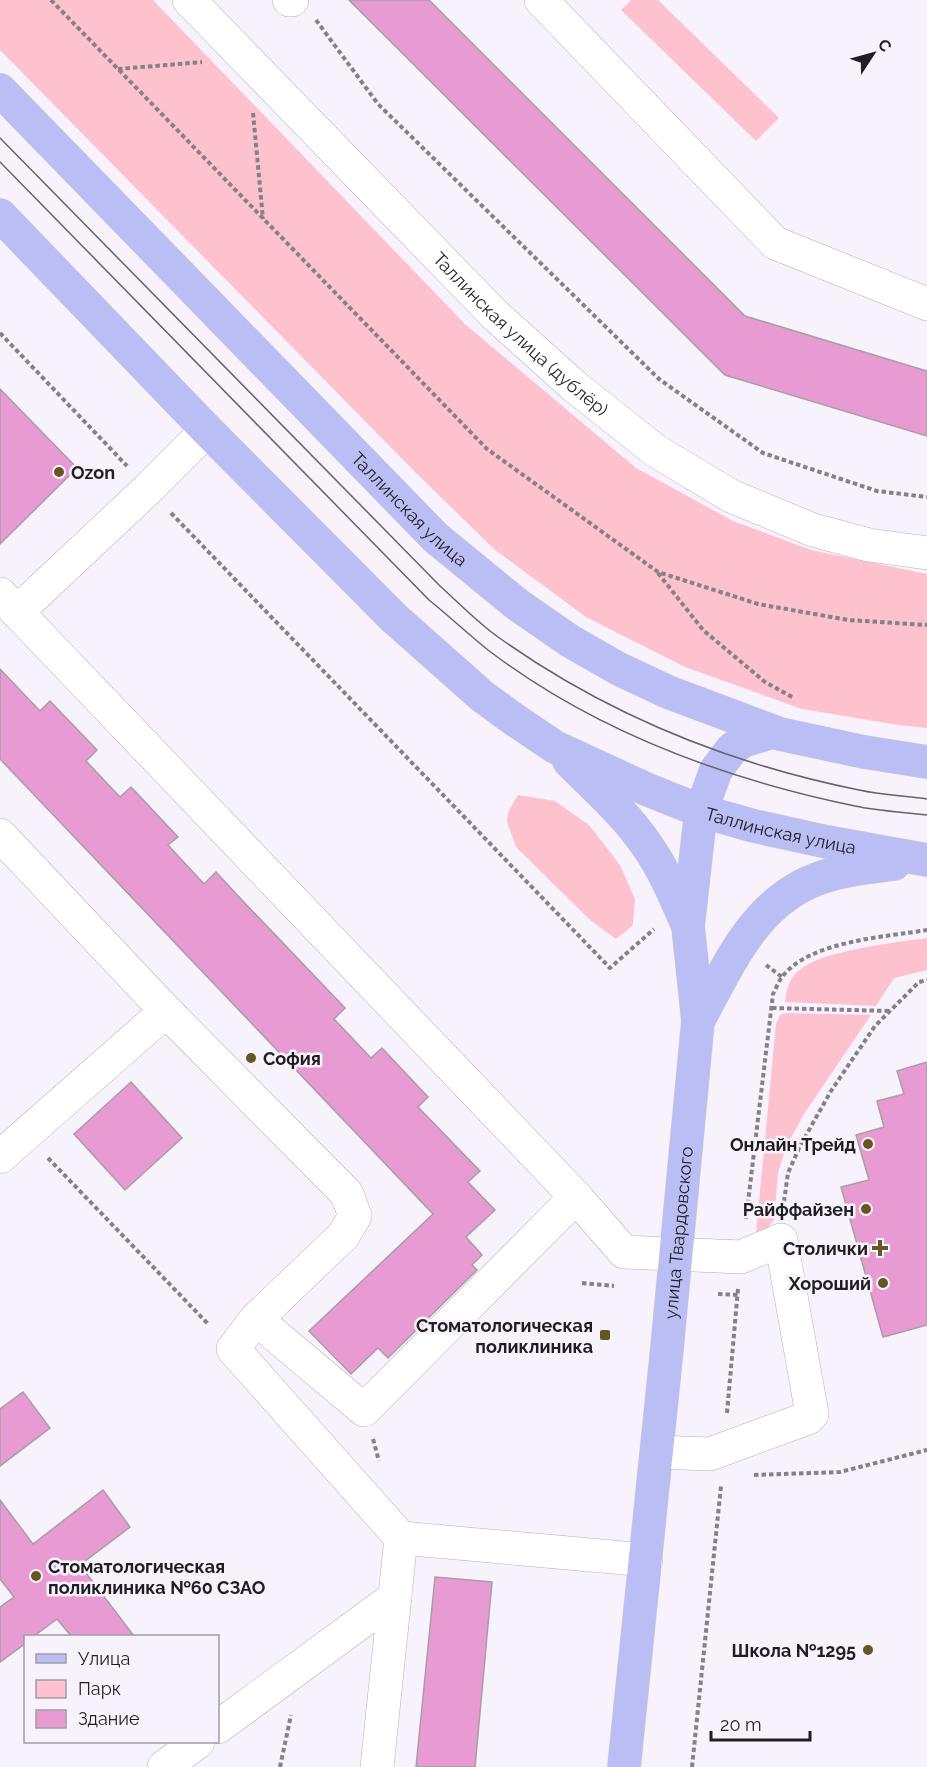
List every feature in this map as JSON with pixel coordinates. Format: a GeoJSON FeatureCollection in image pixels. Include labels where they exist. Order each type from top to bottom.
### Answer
{"type":"FeatureCollection","features":[{"type":"Feature","properties":{"kind":"main road","name":"Таллинская улица"},"geometry":{"type":"LineString","coordinates":[[0,90],[354,455],[457,556],[518,605],[570,641],[619,669],[668,692],[772,732],[864,752],[927,762]]}},
{"type":"Feature","properties":{"kind":"main road","name":"Таллинская улица"},"geometry":{"type":"LineString","coordinates":[[0,215],[207,430],[394,618],[482,696],[555,747],[646,789],[702,811],[764,828],[923,860]]}},
{"type":"Feature","properties":{"kind":"main road","name":"улица Твардовского"},"geometry":{"type":"LineString","coordinates":[[624,1767],[698,1021],[673,926],[702,811],[716,770],[732,749],[743,741],[772,732]]}},
{"type":"Feature","properties":{"kind":"main road"},"geometry":{"type":"LineString","coordinates":[[555,747],[642,837],[659,864],[673,926]]}},
{"type":"Feature","properties":{"kind":"main road"},"geometry":{"type":"LineString","coordinates":[[698,1021],[749,931],[787,895],[826,876],[861,868],[923,860]]}},
{"type":"Feature","properties":{"kind":"street","name":"Таллинская улица (дублёр)"},"geometry":{"type":"LineString","coordinates":[[189,0],[494,314],[574,386],[656,452],[731,496],[813,531],[869,545],[927,553]]}},
{"type":"Feature","properties":{"kind":"street"},"geometry":{"type":"LineString","coordinates":[[541,0],[775,243],[927,304]]}},
{"type":"Feature","properties":{"kind":"street"},"geometry":{"type":"LineString","coordinates":[[207,430],[148,489],[8,603],[576,1197],[624,1252],[741,1257],[781,1240],[812,1414],[808,1419],[710,1454],[657,1452]]}},
{"type":"Feature","properties":{"kind":"street"},"geometry":{"type":"LineString","coordinates":[[0,835],[166,1011],[347,1194],[355,1216],[343,1236],[256,1319],[233,1350],[401,1538],[646,1560]]}},
{"type":"Feature","properties":{"kind":"street"},"geometry":{"type":"LineString","coordinates":[[0,1157],[166,1011]]}},
{"type":"Feature","properties":{"kind":"street"},"geometry":{"type":"LineString","coordinates":[[256,1319],[364,1410],[576,1197]]}},
{"type":"Feature","properties":{"kind":"street"},"geometry":{"type":"LineString","coordinates":[[377,1767],[401,1538]]}},
{"type":"Feature","properties":{"kind":"street"},"geometry":{"type":"LineString","coordinates":[[219,1726],[395,1597]]}},
{"type":"Feature","properties":{"kind":"street"},"geometry":{"type":"LineString","coordinates":[[164,1767],[197,1743]]}},
{"type":"Feature","properties":{"kind":"path"},"geometry":{"type":"LineString","coordinates":[[51,0],[487,449],[658,572],[703,630],[765,682],[794,698]]}},
{"type":"Feature","properties":{"kind":"path"},"geometry":{"type":"LineString","coordinates":[[298,5],[378,104],[659,379],[763,453],[877,491],[927,497]]}},
{"type":"Feature","properties":{"kind":"path"},"geometry":{"type":"LineString","coordinates":[[247,59],[263,219]]}},
{"type":"Feature","properties":{"kind":"path"},"geometry":{"type":"LineString","coordinates":[[0,333],[610,968],[651,930],[673,926]]}},
{"type":"Feature","properties":{"kind":"path"},"geometry":{"type":"LineString","coordinates":[[658,572],[758,604],[848,620],[927,625]]}},
{"type":"Feature","properties":{"kind":"path"},"geometry":{"type":"LineString","coordinates":[[692,1767],[741,1257],[773,994],[782,977],[806,957],[823,949],[927,930]]}},
{"type":"Feature","properties":{"kind":"path"},"geometry":{"type":"LineString","coordinates":[[760,962],[782,977]]}},
{"type":"Feature","properties":{"kind":"path"},"geometry":{"type":"LineString","coordinates":[[781,1240],[788,1173],[800,1146],[831,1091],[875,1026],[919,982],[927,980]]}},
{"type":"Feature","properties":{"kind":"path"},"geometry":{"type":"LineString","coordinates":[[772,1008],[890,1011]]}},
{"type":"Feature","properties":{"kind":"path"},"geometry":{"type":"LineString","coordinates":[[24,1134],[233,1350]]}},
{"type":"Feature","properties":{"kind":"path"},"geometry":{"type":"LineString","coordinates":[[582,1283],[616,1286]]}},
{"type":"Feature","properties":{"kind":"path"},"geometry":{"type":"LineString","coordinates":[[718,1294],[738,1295]]}},
{"type":"Feature","properties":{"kind":"path"},"geometry":{"type":"LineString","coordinates":[[438,1335],[579,1327]]}},
{"type":"Feature","properties":{"kind":"path"},"geometry":{"type":"LineString","coordinates":[[745,1476],[840,1472],[927,1450]]}},
{"type":"Feature","properties":{"kind":"green space"},"geometry":{"type":"Polygon","coordinates":[[[0,0],[153,0],[466,325],[636,468],[733,521],[811,550],[927,574],[927,728],[802,709],[685,667],[586,617],[495,550],[415,472],[0,50],[0,0]]]}},
{"type":"Feature","properties":{"kind":"green space"},"geometry":{"type":"Polygon","coordinates":[[[631,0],[658,0],[779,118],[756,141],[621,10],[631,0]]]}},
{"type":"Feature","properties":{"kind":"green space"},"geometry":{"type":"Polygon","coordinates":[[[518,795],[555,801],[589,825],[620,865],[635,899],[633,925],[616,939],[589,919],[516,847],[507,822],[508,812],[518,795]]]}},
{"type":"Feature","properties":{"kind":"green space"},"geometry":{"type":"Polygon","coordinates":[[[927,938],[927,970],[894,978],[876,1006],[785,1002],[792,979],[808,964],[858,949],[927,938]]]}},
{"type":"Feature","properties":{"kind":"green space"},"geometry":{"type":"Polygon","coordinates":[[[787,1013],[871,1015],[804,1114],[786,1147],[778,1173],[774,1220],[764,1232],[756,1233],[776,1024],[780,1015],[787,1013]]]}},
{"type":"Feature","properties":{"kind":"building"},"geometry":{"type":"Polygon","coordinates":[[[349,0],[429,0],[745,316],[927,371],[927,436],[725,375],[349,0]]]}},
{"type":"Feature","properties":{"kind":"building"},"geometry":{"type":"Polygon","coordinates":[[[0,389],[77,468],[0,544],[0,389]]]}},
{"type":"Feature","properties":{"kind":"building"},"geometry":{"type":"Polygon","coordinates":[[[0,669],[40,711],[50,701],[97,750],[86,761],[120,797],[131,787],[178,837],[168,845],[204,884],[216,872],[345,1008],[334,1019],[371,1058],[382,1048],[428,1097],[418,1107],[480,1171],[468,1182],[495,1210],[466,1237],[482,1255],[472,1265],[477,1270],[388,1358],[378,1348],[351,1374],[309,1331],[433,1214],[0,759],[0,669]]]}},
{"type":"Feature","properties":{"kind":"building"},"geometry":{"type":"Polygon","coordinates":[[[927,1062],[927,1325],[883,1337],[841,1187],[869,1180],[856,1135],[884,1127],[877,1101],[904,1094],[897,1071],[927,1062]]]}},
{"type":"Feature","properties":{"kind":"building"},"geometry":{"type":"Polygon","coordinates":[[[131,1082],[182,1138],[125,1190],[74,1134],[131,1082]]]}},
{"type":"Feature","properties":{"kind":"building"},"geometry":{"type":"Polygon","coordinates":[[[23,1392],[50,1428],[0,1466],[0,1409],[23,1392]]]}},
{"type":"Feature","properties":{"kind":"building","name":"Стоматологическая поликлиника №60 СЗАО"},"geometry":{"type":"Polygon","coordinates":[[[103,1490],[130,1527],[80,1565],[133,1635],[70,1635],[57,1619],[35,1635],[24,1635],[24,1644],[0,1662],[0,1607],[14,1597],[0,1579],[0,1500],[33,1544],[103,1490]]]}},
{"type":"Feature","properties":{"kind":"building"},"geometry":{"type":"Polygon","coordinates":[[[435,1577],[492,1582],[475,1767],[416,1767],[435,1577]]]}},
{"type":"Feature","properties":{"kind":"tram line"},"geometry":{"type":"LineString","coordinates":[[0,138],[440,586],[498,637],[539,665],[582,690],[671,733],[763,766],[811,779],[868,792],[927,799]]}},
{"type":"Feature","properties":{"kind":"tram line"},"geometry":{"type":"LineString","coordinates":[[0,162],[429,600],[488,650],[529,679],[616,728],[710,766],[806,795],[855,806],[927,815]]}},
{"type":"Feature","properties":{"kind":"place","name":"Ozon"},"geometry":{"type":"Point","coordinates":[59,472]}},
{"type":"Feature","properties":{"kind":"place","name":"София"},"geometry":{"type":"Point","coordinates":[251,1058]}},
{"type":"Feature","properties":{"kind":"place","name":"Онлайн Трейд"},"geometry":{"type":"Point","coordinates":[868,1144]}},
{"type":"Feature","properties":{"kind":"place","name":"Райффайзен"},"geometry":{"type":"Point","coordinates":[866,1209]}},
{"type":"Feature","properties":{"kind":"place","name":"Столички"},"geometry":{"type":"Point","coordinates":[880,1248]}},
{"type":"Feature","properties":{"kind":"place","name":"Хороший"},"geometry":{"type":"Point","coordinates":[883,1283]}},
{"type":"Feature","properties":{"kind":"place","name":"Стоматологическая поликлиника"},"geometry":{"type":"Point","coordinates":[605,1335]}},
{"type":"Feature","properties":{"kind":"place","name":"Стоматологическая поликлиника №60 СЗАО"},"geometry":{"type":"Point","coordinates":[36,1576]}},
{"type":"Feature","properties":{"kind":"place","name":"Школа №1295"},"geometry":{"type":"Point","coordinates":[868,1650]}}]}
